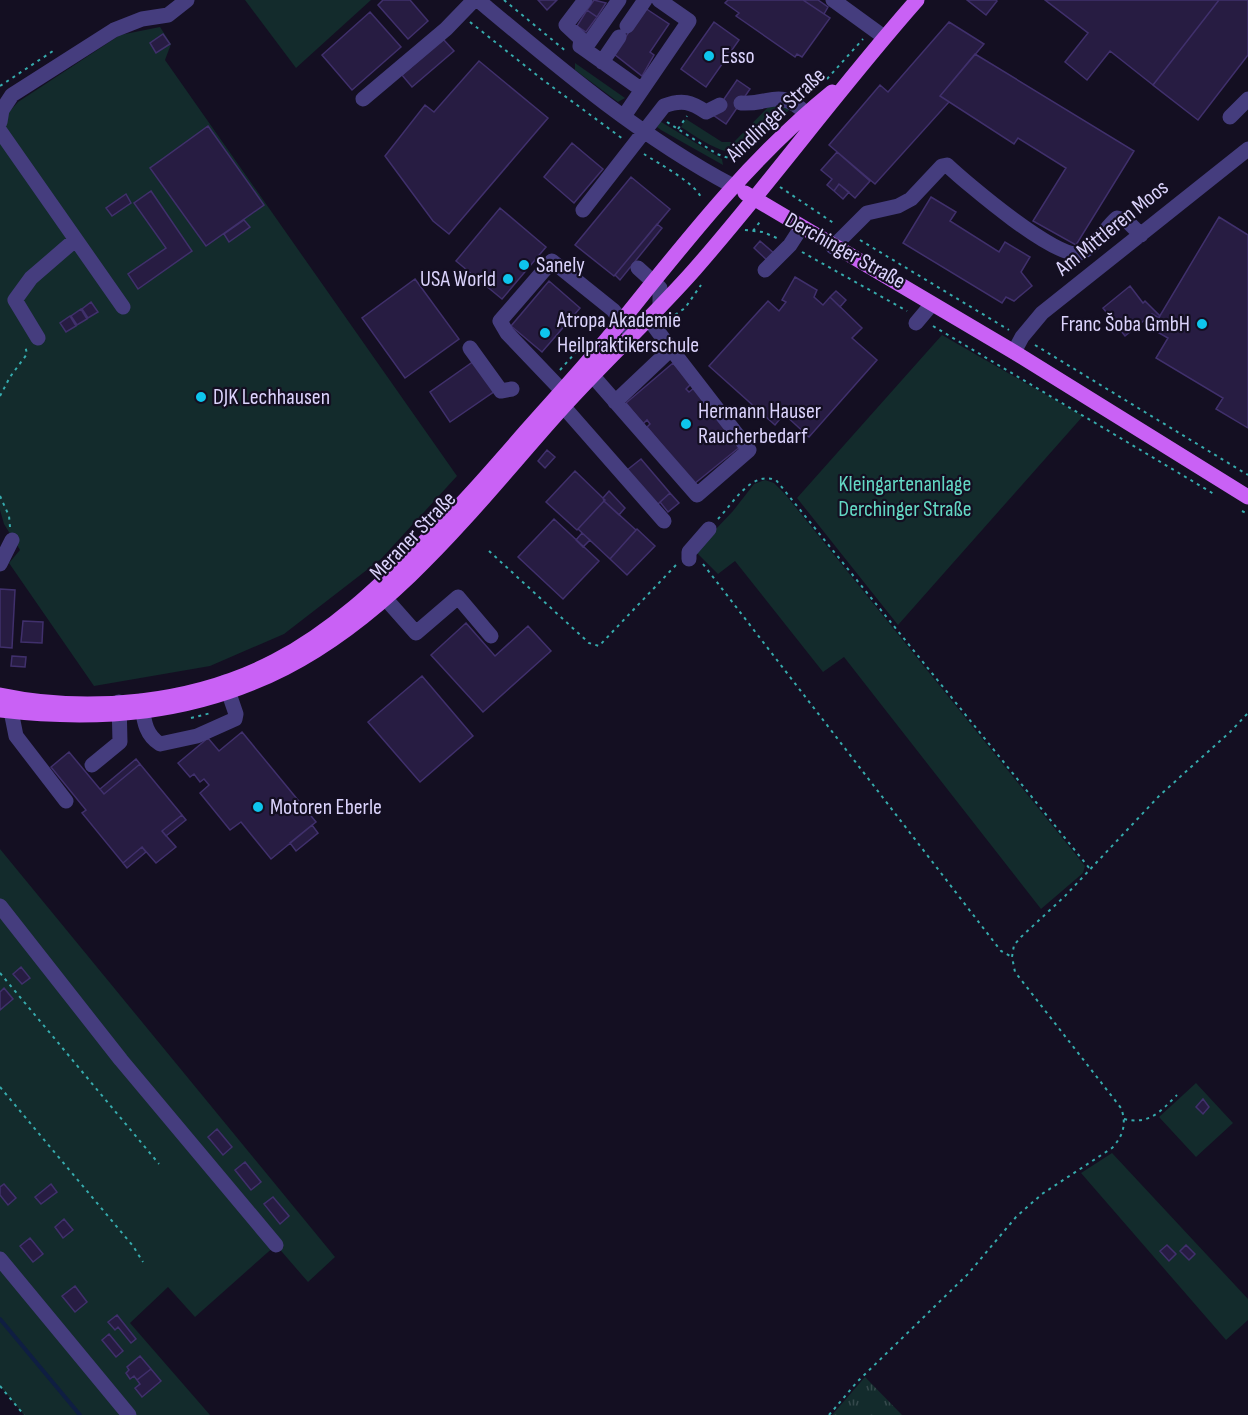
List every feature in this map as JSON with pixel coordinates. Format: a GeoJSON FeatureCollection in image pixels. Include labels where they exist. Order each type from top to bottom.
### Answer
{"type":"FeatureCollection","features":[{"type":"Feature","properties":{"kind":"main road","name":"Aindlinger Straße"},"geometry":{"type":"LineString","coordinates":[[753,198],[850,77],[917,0]]}},
{"type":"Feature","properties":{"kind":"main road","name":"Aindlinger Straße"},"geometry":{"type":"LineString","coordinates":[[733,186],[806,113],[850,77]]}},
{"type":"Feature","properties":{"kind":"main road","name":"Derchinger Straße"},"geometry":{"type":"LineString","coordinates":[[733,186],[1014,352],[1243,503]]}},
{"type":"Feature","properties":{"kind":"main road","name":"Meraner Straße"},"geometry":{"type":"LineString","coordinates":[[588,370],[623,320],[733,186]]}},
{"type":"Feature","properties":{"kind":"main road","name":"Meraner Straße"},"geometry":{"type":"LineString","coordinates":[[227,687],[300,647],[366,598],[443,524],[561,394],[660,307],[753,198]]}},
{"type":"Feature","properties":{"kind":"main road","name":"Meraner Straße"},"geometry":{"type":"LineString","coordinates":[[0,695],[9,706],[142,707],[227,687],[287,667],[312,652],[385,598],[447,536],[561,394]]}},
{"type":"Feature","properties":{"kind":"street"},"geometry":{"type":"LineString","coordinates":[[0,122],[2,110],[12,95],[123,26],[142,19],[168,15],[187,0]]}},
{"type":"Feature","properties":{"kind":"street"},"geometry":{"type":"LineString","coordinates":[[363,99],[476,0]]}},
{"type":"Feature","properties":{"kind":"street","name":"Derchinger Straße"},"geometry":{"type":"LineString","coordinates":[[476,0],[562,70],[624,116],[733,186]]}},
{"type":"Feature","properties":{"kind":"street"},"geometry":{"type":"LineString","coordinates":[[580,46],[581,39],[566,25],[585,0]]}},
{"type":"Feature","properties":{"kind":"street"},"geometry":{"type":"LineString","coordinates":[[580,46],[588,44],[619,0]]}},
{"type":"Feature","properties":{"kind":"street"},"geometry":{"type":"LineString","coordinates":[[602,62],[645,0]]}},
{"type":"Feature","properties":{"kind":"street"},"geometry":{"type":"LineString","coordinates":[[624,116],[689,21],[659,0]]}},
{"type":"Feature","properties":{"kind":"street"},"geometry":{"type":"LineString","coordinates":[[833,0],[884,37]]}},
{"type":"Feature","properties":{"kind":"street"},"geometry":{"type":"LineString","coordinates":[[580,46],[642,90]]}},
{"type":"Feature","properties":{"kind":"street"},"geometry":{"type":"LineString","coordinates":[[741,103],[759,104],[767,98],[778,97],[789,100],[806,113]]}},
{"type":"Feature","properties":{"kind":"street"},"geometry":{"type":"LineString","coordinates":[[1230,117],[1248,99]]}},
{"type":"Feature","properties":{"kind":"street"},"geometry":{"type":"LineString","coordinates":[[583,210],[664,106],[677,101],[687,101],[706,112],[720,105]]}},
{"type":"Feature","properties":{"kind":"street"},"geometry":{"type":"LineString","coordinates":[[0,131],[123,307]]}},
{"type":"Feature","properties":{"kind":"street","name":"Am Mittleren Moos"},"geometry":{"type":"LineString","coordinates":[[1014,352],[1022,337],[1042,314],[1248,149]]}},
{"type":"Feature","properties":{"kind":"street"},"geometry":{"type":"LineString","coordinates":[[833,247],[867,213],[898,206],[911,199],[942,166],[947,165],[1035,236],[1066,253],[1080,253],[1088,249],[1118,218],[1126,220],[1141,235]]}},
{"type":"Feature","properties":{"kind":"street"},"geometry":{"type":"LineString","coordinates":[[765,270],[790,245],[801,228]]}},
{"type":"Feature","properties":{"kind":"street"},"geometry":{"type":"LineString","coordinates":[[30,337],[15,304],[16,295],[31,278],[75,240]]}},
{"type":"Feature","properties":{"kind":"street"},"geometry":{"type":"LineString","coordinates":[[632,334],[623,320],[552,261],[500,321],[507,333],[561,394],[664,521]]}},
{"type":"Feature","properties":{"kind":"street"},"geometry":{"type":"LineString","coordinates":[[638,268],[660,288],[660,307]]}},
{"type":"Feature","properties":{"kind":"street"},"geometry":{"type":"LineString","coordinates":[[918,321],[932,304]]}},
{"type":"Feature","properties":{"kind":"street"},"geometry":{"type":"LineString","coordinates":[[588,370],[697,495],[749,450],[648,318]]}},
{"type":"Feature","properties":{"kind":"street"},"geometry":{"type":"LineString","coordinates":[[470,348],[501,392],[512,389]]}},
{"type":"Feature","properties":{"kind":"street"},"geometry":{"type":"LineString","coordinates":[[615,402],[671,349]]}},
{"type":"Feature","properties":{"kind":"street"},"geometry":{"type":"LineString","coordinates":[[689,559],[689,552],[709,529]]}},
{"type":"Feature","properties":{"kind":"street"},"geometry":{"type":"LineString","coordinates":[[0,564],[12,540]]}},
{"type":"Feature","properties":{"kind":"street"},"geometry":{"type":"LineString","coordinates":[[385,598],[416,633],[458,597],[490,636]]}},
{"type":"Feature","properties":{"kind":"street"},"geometry":{"type":"LineString","coordinates":[[142,707],[145,726],[154,740],[160,744],[183,741],[235,719],[236,714],[227,687]]}},
{"type":"Feature","properties":{"kind":"street"},"geometry":{"type":"LineString","coordinates":[[9,706],[16,735],[66,801]]}},
{"type":"Feature","properties":{"kind":"street"},"geometry":{"type":"LineString","coordinates":[[92,765],[120,742],[120,708]]}},
{"type":"Feature","properties":{"kind":"street"},"geometry":{"type":"LineString","coordinates":[[0,906],[121,1060],[276,1245]]}},
{"type":"Feature","properties":{"kind":"street"},"geometry":{"type":"LineString","coordinates":[[0,1259],[129,1415]]}},
{"type":"Feature","properties":{"kind":"path"},"geometry":{"type":"LineString","coordinates":[[461,14],[543,80],[634,147],[692,186],[700,193],[702,204]]}},
{"type":"Feature","properties":{"kind":"path","name":"Derchinger Straße"},"geometry":{"type":"LineString","coordinates":[[734,222],[747,232],[763,231],[790,245],[1218,496]]}},
{"type":"Feature","properties":{"kind":"path"},"geometry":{"type":"LineString","coordinates":[[0,396],[10,376],[27,354],[30,337]]}},
{"type":"Feature","properties":{"kind":"path"},"geometry":{"type":"LineString","coordinates":[[561,394],[576,351]]}},
{"type":"Feature","properties":{"kind":"path"},"geometry":{"type":"LineString","coordinates":[[709,529],[756,479],[766,476],[776,480],[1090,869]]}},
{"type":"Feature","properties":{"kind":"path"},"geometry":{"type":"LineString","coordinates":[[0,496],[9,516],[12,540]]}},
{"type":"Feature","properties":{"kind":"path"},"geometry":{"type":"LineString","coordinates":[[1243,503],[1248,514]]}},
{"type":"Feature","properties":{"kind":"path"},"geometry":{"type":"LineString","coordinates":[[489,551],[589,643],[599,646],[673,567],[689,559],[699,561],[718,580],[807,700],[1001,951],[1012,957]]}},
{"type":"Feature","properties":{"kind":"path"},"geometry":{"type":"LineString","coordinates":[[829,1415],[857,1382],[968,1274],[1016,1217],[1042,1194],[1112,1148],[1123,1133],[1124,1119],[1115,1097],[1016,972],[1012,957],[1014,945],[1160,795],[1248,713]]}},
{"type":"Feature","properties":{"kind":"path"},"geometry":{"type":"LineString","coordinates":[[0,973],[159,1164]]}},
{"type":"Feature","properties":{"kind":"path"},"geometry":{"type":"LineString","coordinates":[[0,1087],[119,1229],[143,1262]]}},
{"type":"Feature","properties":{"kind":"path"},"geometry":{"type":"LineString","coordinates":[[1124,1119],[1137,1122],[1147,1121],[1178,1095]]}},
{"type":"Feature","properties":{"kind":"path"},"geometry":{"type":"LineString","coordinates":[[0,1386],[24,1415]]}},
{"type":"Feature","properties":{"kind":"green space"},"geometry":{"type":"Polygon","coordinates":[[[245,0],[371,0],[296,68],[245,0]]]}},
{"type":"Feature","properties":{"kind":"green space","name":"DJK Lechhausen"},"geometry":{"type":"Polygon","coordinates":[[[160,27],[171,44],[165,60],[457,476],[381,559],[284,634],[210,666],[94,686],[9,563],[20,550],[4,524],[0,510],[0,122],[18,102],[120,35],[160,27]]]}},
{"type":"Feature","properties":{"kind":"green space"},"geometry":{"type":"Polygon","coordinates":[[[575,63],[625,98],[618,102],[575,70],[575,63]]]}},
{"type":"Feature","properties":{"kind":"green space"},"geometry":{"type":"Polygon","coordinates":[[[781,104],[789,110],[761,139],[750,148],[740,152],[729,152],[716,148],[681,127],[686,119],[722,142],[734,142],[769,106],[781,104]]]}},
{"type":"Feature","properties":{"kind":"green space"},"geometry":{"type":"Polygon","coordinates":[[[658,120],[722,159],[723,165],[661,130],[657,127],[658,120]]]}},
{"type":"Feature","properties":{"kind":"green space","name":"Kleingartenanlage Derchinger Straße"},"geometry":{"type":"Polygon","coordinates":[[[942,335],[1083,416],[898,625],[797,498],[942,335]]]}},
{"type":"Feature","properties":{"kind":"green space"},"geometry":{"type":"Polygon","coordinates":[[[765,480],[774,483],[785,494],[1085,866],[1083,873],[1041,909],[844,657],[823,672],[735,561],[718,574],[695,551],[733,511],[754,484],[765,480]]]}},
{"type":"Feature","properties":{"kind":"green space"},"geometry":{"type":"Polygon","coordinates":[[[0,849],[335,1257],[308,1282],[276,1245],[195,1317],[168,1287],[130,1323],[210,1415],[129,1415],[0,1259],[0,849]]]}},
{"type":"Feature","properties":{"kind":"green space"},"geometry":{"type":"Polygon","coordinates":[[[1196,1083],[1233,1123],[1196,1157],[1159,1117],[1196,1083]]]}},
{"type":"Feature","properties":{"kind":"green space"},"geometry":{"type":"Polygon","coordinates":[[[1112,1153],[1248,1299],[1248,1320],[1226,1340],[1081,1173],[1112,1153]]]}},
{"type":"Feature","properties":{"kind":"green space"},"geometry":{"type":"Polygon","coordinates":[[[0,1266],[122,1415],[24,1415],[0,1386],[0,1266]]]}},
{"type":"Feature","properties":{"kind":"green space"},"geometry":{"type":"Polygon","coordinates":[[[865,1377],[902,1415],[832,1415],[865,1377]]]}},
{"type":"Feature","properties":{"kind":"building"},"geometry":{"type":"Polygon","coordinates":[[[383,0],[410,0],[428,21],[408,39],[378,5],[383,0]]]}},
{"type":"Feature","properties":{"kind":"building"},"geometry":{"type":"Polygon","coordinates":[[[538,0],[557,0],[547,10],[538,0]]]}},
{"type":"Feature","properties":{"kind":"building"},"geometry":{"type":"Polygon","coordinates":[[[594,0],[606,3],[597,17],[587,10],[594,0]]]}},
{"type":"Feature","properties":{"kind":"building"},"geometry":{"type":"Polygon","coordinates":[[[728,0],[803,0],[830,18],[802,57],[797,54],[795,57],[736,16],[739,13],[725,3],[728,0]]]}},
{"type":"Feature","properties":{"kind":"building"},"geometry":{"type":"Polygon","coordinates":[[[803,0],[818,0],[828,7],[824,14],[803,0]]]}},
{"type":"Feature","properties":{"kind":"building"},"geometry":{"type":"Polygon","coordinates":[[[967,0],[996,0],[997,1],[986,15],[967,0]]]}},
{"type":"Feature","properties":{"kind":"building"},"geometry":{"type":"Polygon","coordinates":[[[1045,0],[1219,0],[1153,85],[1110,51],[1087,80],[1065,62],[1088,33],[1045,0]]]}},
{"type":"Feature","properties":{"kind":"building"},"geometry":{"type":"Polygon","coordinates":[[[1219,0],[1248,0],[1248,55],[1198,120],[1153,85],[1219,0]]]}},
{"type":"Feature","properties":{"kind":"building"},"geometry":{"type":"Polygon","coordinates":[[[645,8],[669,24],[650,52],[654,55],[642,76],[614,54],[645,8]]]}},
{"type":"Feature","properties":{"kind":"building"},"geometry":{"type":"Polygon","coordinates":[[[587,10],[597,17],[586,32],[577,26],[587,10]]]}},
{"type":"Feature","properties":{"kind":"building"},"geometry":{"type":"Polygon","coordinates":[[[370,12],[401,47],[352,90],[322,55],[370,12]]]}},
{"type":"Feature","properties":{"kind":"building"},"geometry":{"type":"Polygon","coordinates":[[[714,22],[739,40],[706,87],[681,69],[714,22]]]}},
{"type":"Feature","properties":{"kind":"building"},"geometry":{"type":"Polygon","coordinates":[[[949,22],[984,44],[940,96],[949,102],[875,184],[829,145],[880,85],[888,92],[949,22]]]}},
{"type":"Feature","properties":{"kind":"building"},"geometry":{"type":"Polygon","coordinates":[[[163,34],[170,44],[156,53],[150,43],[163,34]]]}},
{"type":"Feature","properties":{"kind":"building"},"geometry":{"type":"Polygon","coordinates":[[[443,39],[454,51],[412,87],[402,75],[443,39]]]}},
{"type":"Feature","properties":{"kind":"building"},"geometry":{"type":"Polygon","coordinates":[[[975,54],[1134,151],[1076,245],[1033,221],[1066,168],[1018,138],[1014,144],[940,96],[975,54]]]}},
{"type":"Feature","properties":{"kind":"building"},"geometry":{"type":"Polygon","coordinates":[[[479,61],[548,118],[449,234],[433,221],[385,156],[425,105],[434,112],[479,61]]]}},
{"type":"Feature","properties":{"kind":"building"},"geometry":{"type":"Polygon","coordinates":[[[737,80],[750,89],[726,124],[713,115],[737,80]]]}},
{"type":"Feature","properties":{"kind":"building"},"geometry":{"type":"Polygon","coordinates":[[[208,126],[264,205],[206,246],[150,168],[208,126]]]}},
{"type":"Feature","properties":{"kind":"building"},"geometry":{"type":"Polygon","coordinates":[[[572,143],[603,169],[574,203],[544,177],[572,143]]]}},
{"type":"Feature","properties":{"kind":"building"},"geometry":{"type":"Polygon","coordinates":[[[837,152],[870,181],[855,198],[839,184],[834,191],[827,185],[832,179],[821,170],[837,152]]]}},
{"type":"Feature","properties":{"kind":"building"},"geometry":{"type":"Polygon","coordinates":[[[631,177],[670,209],[614,276],[575,245],[631,177]]]}},
{"type":"Feature","properties":{"kind":"building"},"geometry":{"type":"Polygon","coordinates":[[[839,184],[849,192],[843,199],[834,191],[839,184]]]}},
{"type":"Feature","properties":{"kind":"building"},"geometry":{"type":"Polygon","coordinates":[[[151,191],[192,251],[138,289],[128,274],[166,248],[134,203],[151,191]]]}},
{"type":"Feature","properties":{"kind":"building"},"geometry":{"type":"Polygon","coordinates":[[[126,194],[131,203],[112,216],[106,208],[126,194]]]}},
{"type":"Feature","properties":{"kind":"building"},"geometry":{"type":"Polygon","coordinates":[[[931,197],[956,212],[950,221],[999,252],[1005,242],[1030,257],[1021,272],[1032,286],[1014,301],[1006,297],[1002,303],[903,243],[931,197]]]}},
{"type":"Feature","properties":{"kind":"building"},"geometry":{"type":"Polygon","coordinates":[[[500,208],[546,247],[502,299],[456,261],[500,208]]]}},
{"type":"Feature","properties":{"kind":"building","name":"Franc Šoba GmbH"},"geometry":{"type":"Polygon","coordinates":[[[1219,217],[1248,235],[1248,428],[1216,409],[1223,398],[1156,358],[1168,338],[1152,329],[1219,217]]]}},
{"type":"Feature","properties":{"kind":"building"},"geometry":{"type":"Polygon","coordinates":[[[244,220],[250,227],[229,242],[224,234],[244,220]]]}},
{"type":"Feature","properties":{"kind":"building"},"geometry":{"type":"Polygon","coordinates":[[[657,224],[662,228],[620,280],[615,275],[657,224]]]}},
{"type":"Feature","properties":{"kind":"building"},"geometry":{"type":"Polygon","coordinates":[[[760,241],[775,254],[769,262],[754,248],[760,241]]]}},
{"type":"Feature","properties":{"kind":"building"},"geometry":{"type":"Polygon","coordinates":[[[795,277],[817,290],[814,297],[823,305],[830,297],[862,328],[852,338],[877,360],[809,437],[784,414],[775,425],[709,366],[768,301],[779,311],[786,302],[782,300],[795,277]]]}},
{"type":"Feature","properties":{"kind":"building"},"geometry":{"type":"Polygon","coordinates":[[[415,279],[459,339],[405,378],[362,318],[415,279]]]}},
{"type":"Feature","properties":{"kind":"building"},"geometry":{"type":"Polygon","coordinates":[[[549,281],[580,308],[542,352],[511,326],[549,281]]]}},
{"type":"Feature","properties":{"kind":"building"},"geometry":{"type":"Polygon","coordinates":[[[1130,286],[1143,303],[1145,301],[1160,316],[1159,318],[1152,314],[1125,336],[1103,308],[1130,286]]]}},
{"type":"Feature","properties":{"kind":"building"},"geometry":{"type":"Polygon","coordinates":[[[836,291],[846,300],[840,307],[830,297],[836,291]]]}},
{"type":"Feature","properties":{"kind":"building"},"geometry":{"type":"Polygon","coordinates":[[[91,302],[98,312],[88,318],[82,309],[91,302]]]}},
{"type":"Feature","properties":{"kind":"building"},"geometry":{"type":"Polygon","coordinates":[[[81,309],[87,319],[77,325],[71,316],[81,309]]]}},
{"type":"Feature","properties":{"kind":"building"},"geometry":{"type":"Polygon","coordinates":[[[70,316],[76,326],[66,332],[60,323],[70,316]]]}},
{"type":"Feature","properties":{"kind":"building"},"geometry":{"type":"Polygon","coordinates":[[[474,361],[495,391],[450,422],[430,392],[474,361]]]}},
{"type":"Feature","properties":{"kind":"building","name":"Hermann Hauser Raucherbedarf"},"geometry":{"type":"Polygon","coordinates":[[[673,363],[691,384],[686,389],[689,392],[694,388],[741,446],[694,484],[647,427],[650,424],[647,420],[643,424],[626,403],[673,363]]]}},
{"type":"Feature","properties":{"kind":"building"},"geometry":{"type":"Polygon","coordinates":[[[547,450],[555,457],[545,468],[538,461],[547,450]]]}},
{"type":"Feature","properties":{"kind":"building"},"geometry":{"type":"Polygon","coordinates":[[[641,459],[670,493],[657,505],[627,470],[641,459]]]}},
{"type":"Feature","properties":{"kind":"building"},"geometry":{"type":"Polygon","coordinates":[[[575,471],[605,500],[577,530],[546,502],[575,471]]]}},
{"type":"Feature","properties":{"kind":"building"},"geometry":{"type":"Polygon","coordinates":[[[609,491],[625,508],[619,515],[604,501],[603,498],[609,491]]]}},
{"type":"Feature","properties":{"kind":"building"},"geometry":{"type":"Polygon","coordinates":[[[670,493],[679,503],[668,512],[660,502],[670,493]]]}},
{"type":"Feature","properties":{"kind":"building"},"geometry":{"type":"Polygon","coordinates":[[[604,501],[636,530],[610,559],[578,529],[604,501]]]}},
{"type":"Feature","properties":{"kind":"building"},"geometry":{"type":"Polygon","coordinates":[[[554,519],[599,561],[563,599],[518,557],[554,519]]]}},
{"type":"Feature","properties":{"kind":"building"},"geometry":{"type":"Polygon","coordinates":[[[637,529],[655,546],[627,575],[610,559],[637,529]]]}},
{"type":"Feature","properties":{"kind":"building"},"geometry":{"type":"Polygon","coordinates":[[[582,533],[590,540],[583,547],[576,540],[582,533]]]}},
{"type":"Feature","properties":{"kind":"building"},"geometry":{"type":"Polygon","coordinates":[[[0,589],[15,590],[12,648],[0,647],[0,589]]]}},
{"type":"Feature","properties":{"kind":"building"},"geometry":{"type":"Polygon","coordinates":[[[23,621],[43,622],[42,643],[21,642],[23,621]]]}},
{"type":"Feature","properties":{"kind":"building"},"geometry":{"type":"Polygon","coordinates":[[[466,623],[495,656],[528,626],[551,651],[483,712],[431,655],[466,623]]]}},
{"type":"Feature","properties":{"kind":"building"},"geometry":{"type":"Polygon","coordinates":[[[12,656],[26,657],[25,667],[11,666],[12,656]]]}},
{"type":"Feature","properties":{"kind":"building"},"geometry":{"type":"Polygon","coordinates":[[[422,676],[473,736],[420,782],[368,722],[422,676]]]}},
{"type":"Feature","properties":{"kind":"building","name":"Motoren Eberle"},"geometry":{"type":"Polygon","coordinates":[[[242,732],[316,822],[271,859],[241,822],[230,830],[200,793],[209,785],[204,779],[200,782],[194,774],[190,777],[178,763],[208,738],[219,751],[242,732]]]}},
{"type":"Feature","properties":{"kind":"building"},"geometry":{"type":"Polygon","coordinates":[[[69,752],[104,794],[140,764],[182,815],[162,831],[176,847],[156,863],[142,847],[123,863],[82,813],[86,810],[51,767],[69,752]]]}},
{"type":"Feature","properties":{"kind":"building"},"geometry":{"type":"Polygon","coordinates":[[[136,759],[140,764],[104,794],[100,789],[136,759]]]}},
{"type":"Feature","properties":{"kind":"building"},"geometry":{"type":"Polygon","coordinates":[[[182,815],[186,820],[166,836],[162,831],[182,815]]]}},
{"type":"Feature","properties":{"kind":"building"},"geometry":{"type":"Polygon","coordinates":[[[312,825],[318,833],[296,851],[290,843],[312,825]]]}},
{"type":"Feature","properties":{"kind":"building"},"geometry":{"type":"Polygon","coordinates":[[[142,847],[146,852],[127,868],[123,863],[142,847]]]}},
{"type":"Feature","properties":{"kind":"building"},"geometry":{"type":"Polygon","coordinates":[[[21,967],[30,978],[22,984],[13,974],[21,967]]]}},
{"type":"Feature","properties":{"kind":"building"},"geometry":{"type":"Polygon","coordinates":[[[4,988],[13,999],[0,1010],[0,992],[4,988]]]}},
{"type":"Feature","properties":{"kind":"building"},"geometry":{"type":"Polygon","coordinates":[[[1203,1099],[1209,1107],[1203,1114],[1196,1107],[1203,1099]]]}},
{"type":"Feature","properties":{"kind":"building"},"geometry":{"type":"Polygon","coordinates":[[[217,1129],[232,1147],[223,1155],[208,1137],[217,1129]]]}},
{"type":"Feature","properties":{"kind":"building"},"geometry":{"type":"Polygon","coordinates":[[[245,1162],[261,1182],[251,1190],[235,1170],[245,1162]]]}},
{"type":"Feature","properties":{"kind":"building"},"geometry":{"type":"Polygon","coordinates":[[[4,1184],[16,1198],[8,1205],[0,1195],[0,1187],[4,1184]]]}},
{"type":"Feature","properties":{"kind":"building"},"geometry":{"type":"Polygon","coordinates":[[[51,1184],[57,1192],[41,1204],[35,1197],[51,1184]]]}},
{"type":"Feature","properties":{"kind":"building"},"geometry":{"type":"Polygon","coordinates":[[[273,1197],[289,1216],[280,1224],[264,1204],[273,1197]]]}},
{"type":"Feature","properties":{"kind":"building"},"geometry":{"type":"Polygon","coordinates":[[[64,1219],[73,1230],[63,1238],[55,1227],[64,1219]]]}},
{"type":"Feature","properties":{"kind":"building"},"geometry":{"type":"Polygon","coordinates":[[[30,1238],[43,1254],[33,1262],[20,1246],[30,1238]]]}},
{"type":"Feature","properties":{"kind":"building"},"geometry":{"type":"Polygon","coordinates":[[[1167,1245],[1176,1254],[1169,1261],[1160,1251],[1167,1245]]]}},
{"type":"Feature","properties":{"kind":"building"},"geometry":{"type":"Polygon","coordinates":[[[1186,1245],[1195,1254],[1189,1260],[1180,1251],[1186,1245]]]}},
{"type":"Feature","properties":{"kind":"building"},"geometry":{"type":"Polygon","coordinates":[[[75,1286],[87,1302],[75,1312],[62,1296],[75,1286]]]}},
{"type":"Feature","properties":{"kind":"building"},"geometry":{"type":"Polygon","coordinates":[[[117,1315],[136,1339],[131,1343],[118,1327],[115,1330],[108,1322],[117,1315]]]}},
{"type":"Feature","properties":{"kind":"building"},"geometry":{"type":"Polygon","coordinates":[[[109,1334],[123,1351],[116,1357],[102,1340],[109,1334]]]}},
{"type":"Feature","properties":{"kind":"building"},"geometry":{"type":"Polygon","coordinates":[[[140,1356],[151,1369],[137,1380],[134,1376],[130,1379],[126,1373],[129,1370],[127,1367],[140,1356]]]}},
{"type":"Feature","properties":{"kind":"building"},"geometry":{"type":"Polygon","coordinates":[[[151,1369],[161,1381],[142,1397],[135,1388],[140,1384],[137,1380],[151,1369]]]}},
{"type":"Feature","properties":{"kind":"waterway"},"geometry":{"type":"LineString","coordinates":[[0,1319],[80,1415]]}},
{"type":"Feature","properties":{"kind":"place","name":"Esso"},"geometry":{"type":"Point","coordinates":[709,56]}},
{"type":"Feature","properties":{"kind":"place","name":"Sanely"},"geometry":{"type":"Point","coordinates":[524,265]}},
{"type":"Feature","properties":{"kind":"place","name":"USA World"},"geometry":{"type":"Point","coordinates":[508,279]}},
{"type":"Feature","properties":{"kind":"place","name":"Franc Šoba GmbH"},"geometry":{"type":"Point","coordinates":[1202,324]}},
{"type":"Feature","properties":{"kind":"place","name":"Atropa Akademie Heilpraktikerschule"},"geometry":{"type":"Point","coordinates":[545,333]}},
{"type":"Feature","properties":{"kind":"place","name":"DJK Lechhausen"},"geometry":{"type":"Point","coordinates":[201,397]}},
{"type":"Feature","properties":{"kind":"place","name":"Hermann Hauser Raucherbedarf"},"geometry":{"type":"Point","coordinates":[686,424]}},
{"type":"Feature","properties":{"kind":"place","name":"Motoren Eberle"},"geometry":{"type":"Point","coordinates":[258,807]}}]}
